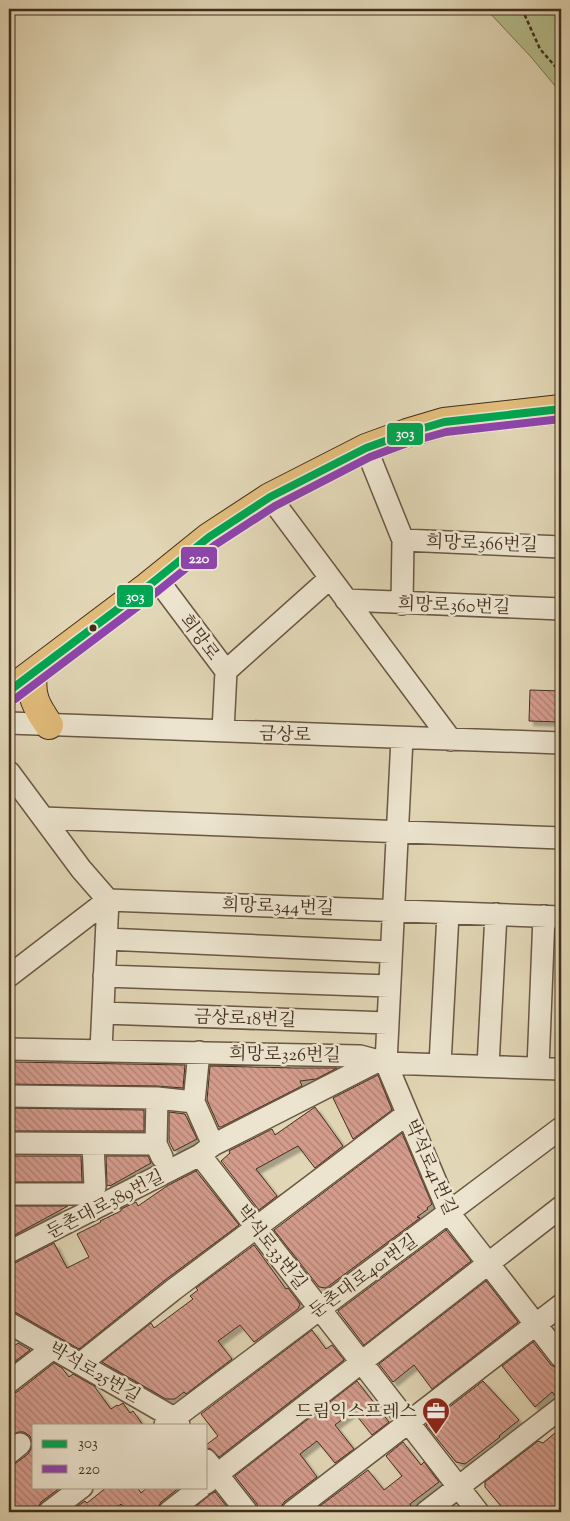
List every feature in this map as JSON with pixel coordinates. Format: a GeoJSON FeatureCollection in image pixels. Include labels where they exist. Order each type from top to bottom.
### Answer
{"type":"FeatureCollection","features":[{"type":"Feature","properties":{"kind":"main road"},"geometry":{"type":"LineString","coordinates":[[9,691],[157,579],[209,537],[270,497],[366,448],[407,433],[444,422],[561,409]]}},
{"type":"Feature","properties":{"kind":"main road"},"geometry":{"type":"LineString","coordinates":[[33,673],[33,696],[37,708],[49,725]]}},
{"type":"Feature","properties":{"kind":"street","name":"희망로366번길"},"geometry":{"type":"LineString","coordinates":[[366,448],[403,540],[402,604]]}},
{"type":"Feature","properties":{"kind":"street"},"geometry":{"type":"LineString","coordinates":[[270,497],[450,740]]}},
{"type":"Feature","properties":{"kind":"street","name":"희망로366번길"},"geometry":{"type":"LineString","coordinates":[[403,540],[561,547]]}},
{"type":"Feature","properties":{"kind":"street","name":"희망로"},"geometry":{"type":"LineString","coordinates":[[157,579],[226,671],[223,732]]}},
{"type":"Feature","properties":{"kind":"street"},"geometry":{"type":"LineString","coordinates":[[226,671],[329,579]]}},
{"type":"Feature","properties":{"kind":"street","name":"희망로360번길"},"geometry":{"type":"LineString","coordinates":[[346,600],[402,604],[561,609]]}},
{"type":"Feature","properties":{"kind":"street","name":"금상로"},"geometry":{"type":"LineString","coordinates":[[9,723],[561,743]]}},
{"type":"Feature","properties":{"kind":"street"},"geometry":{"type":"LineString","coordinates":[[382,1062],[388,1023],[402,738]]}},
{"type":"Feature","properties":{"kind":"street"},"geometry":{"type":"LineString","coordinates":[[9,772],[81,868],[108,900],[101,1050]]}},
{"type":"Feature","properties":{"kind":"street"},"geometry":{"type":"LineString","coordinates":[[43,818],[561,838]]}},
{"type":"Feature","properties":{"kind":"street"},"geometry":{"type":"LineString","coordinates":[[9,976],[108,900]]}},
{"type":"Feature","properties":{"kind":"street","name":"희망로344번길"},"geometry":{"type":"LineString","coordinates":[[108,900],[393,910],[448,914],[553,916],[538,1068]]}},
{"type":"Feature","properties":{"kind":"street"},"geometry":{"type":"LineString","coordinates":[[440,1064],[448,914]]}},
{"type":"Feature","properties":{"kind":"street"},"geometry":{"type":"LineString","coordinates":[[488,1066],[496,914]]}},
{"type":"Feature","properties":{"kind":"street"},"geometry":{"type":"LineString","coordinates":[[106,939],[391,952]]}},
{"type":"Feature","properties":{"kind":"street","name":"금상로18번길"},"geometry":{"type":"LineString","coordinates":[[104,976],[389,986]]}},
{"type":"Feature","properties":{"kind":"street","name":"금상로18번길"},"geometry":{"type":"LineString","coordinates":[[103,1013],[388,1023]]}},
{"type":"Feature","properties":{"kind":"street","name":"희망로326번길"},"geometry":{"type":"LineString","coordinates":[[9,1049],[360,1056],[382,1062],[561,1069]]}},
{"type":"Feature","properties":{"kind":"street"},"geometry":{"type":"LineString","coordinates":[[9,1096],[157,1098],[194,1102],[199,1052]]}},
{"type":"Feature","properties":{"kind":"street","name":"박석로41번길"},"geometry":{"type":"LineString","coordinates":[[382,1062],[407,1114],[449,1213],[561,1357]]}},
{"type":"Feature","properties":{"kind":"street","name":"둔촌대로389번길"},"geometry":{"type":"LineString","coordinates":[[9,1252],[94,1200],[169,1171],[382,1062]]}},
{"type":"Feature","properties":{"kind":"street"},"geometry":{"type":"LineString","coordinates":[[157,1098],[156,1144],[169,1171]]}},
{"type":"Feature","properties":{"kind":"street","name":"박석로33번길"},"geometry":{"type":"LineString","coordinates":[[194,1102],[207,1150],[257,1228],[478,1512]]}},
{"type":"Feature","properties":{"kind":"street"},"geometry":{"type":"LineString","coordinates":[[80,1364],[173,1290],[407,1114]]}},
{"type":"Feature","properties":{"kind":"street","name":"둔촌대로401번길"},"geometry":{"type":"LineString","coordinates":[[173,1423],[320,1308],[561,1128]]}},
{"type":"Feature","properties":{"kind":"street"},"geometry":{"type":"LineString","coordinates":[[9,1143],[156,1144]]}},
{"type":"Feature","properties":{"kind":"street"},"geometry":{"type":"LineString","coordinates":[[9,1194],[94,1200],[93,1144]]}},
{"type":"Feature","properties":{"kind":"street"},"geometry":{"type":"LineString","coordinates":[[247,1512],[210,1472],[362,1363],[561,1207]]}},
{"type":"Feature","properties":{"kind":"street"},"geometry":{"type":"LineString","coordinates":[[292,1512],[409,1424],[561,1305]]}},
{"type":"Feature","properties":{"kind":"street","name":"박석로25번길"},"geometry":{"type":"LineString","coordinates":[[9,1322],[173,1423]]}},
{"type":"Feature","properties":{"kind":"street"},"geometry":{"type":"LineString","coordinates":[[9,1382],[53,1348]]}},
{"type":"Feature","properties":{"kind":"street"},"geometry":{"type":"LineString","coordinates":[[426,1512],[561,1408]]}},
{"type":"Feature","properties":{"kind":"street"},"geometry":{"type":"LineString","coordinates":[[49,1512],[81,1488]]}},
{"type":"Feature","properties":{"kind":"street"},"geometry":{"type":"LineString","coordinates":[[169,1512],[200,1488]]}},
{"type":"Feature","properties":{"kind":"path"},"geometry":{"type":"LineString","coordinates":[[522,9],[540,49],[561,73]]}},
{"type":"Feature","properties":{"kind":"green space"},"geometry":{"type":"Polygon","coordinates":[[[486,9],[561,9],[561,93],[531,57],[486,9]]]}},
{"type":"Feature","properties":{"kind":"building"},"geometry":{"type":"Polygon","coordinates":[[[530,690],[561,691],[561,722],[529,721],[530,690]]]}},
{"type":"Feature","properties":{"kind":"building"},"geometry":{"type":"Polygon","coordinates":[[[9,1063],[185,1065],[183,1088],[9,1084],[9,1063]]]}},
{"type":"Feature","properties":{"kind":"building"},"geometry":{"type":"Polygon","coordinates":[[[210,1066],[337,1068],[316,1079],[300,1081],[302,1086],[219,1127],[207,1100],[210,1066]]]}},
{"type":"Feature","properties":{"kind":"building"},"geometry":{"type":"Polygon","coordinates":[[[378,1075],[392,1110],[353,1139],[333,1098],[378,1075]]]}},
{"type":"Feature","properties":{"kind":"building"},"geometry":{"type":"Polygon","coordinates":[[[315,1107],[343,1146],[315,1168],[298,1146],[256,1169],[277,1196],[259,1210],[221,1161],[230,1153],[229,1151],[272,1129],[275,1135],[315,1107]]]}},
{"type":"Feature","properties":{"kind":"building"},"geometry":{"type":"Polygon","coordinates":[[[9,1108],[144,1110],[144,1131],[9,1131],[9,1108]]]}},
{"type":"Feature","properties":{"kind":"building"},"geometry":{"type":"Polygon","coordinates":[[[169,1112],[185,1114],[197,1139],[174,1151],[169,1141],[169,1112]]]}},
{"type":"Feature","properties":{"kind":"building"},"geometry":{"type":"Polygon","coordinates":[[[402,1133],[432,1204],[417,1217],[420,1218],[326,1288],[319,1287],[274,1230],[402,1133]]]}},
{"type":"Feature","properties":{"kind":"building"},"geometry":{"type":"Polygon","coordinates":[[[9,1156],[81,1156],[82,1182],[9,1182],[9,1156]]]}},
{"type":"Feature","properties":{"kind":"building"},"geometry":{"type":"Polygon","coordinates":[[[106,1156],[148,1156],[151,1163],[107,1186],[106,1156]]]}},
{"type":"Feature","properties":{"kind":"building"},"geometry":{"type":"Polygon","coordinates":[[[196,1171],[239,1225],[165,1280],[79,1349],[15,1312],[9,1311],[9,1264],[15,1263],[54,1243],[67,1268],[89,1257],[77,1234],[136,1202],[138,1206],[167,1186],[196,1171]]]}},
{"type":"Feature","properties":{"kind":"building"},"geometry":{"type":"Polygon","coordinates":[[[9,1206],[68,1206],[9,1238],[9,1206]]]}},
{"type":"Feature","properties":{"kind":"building"},"geometry":{"type":"Polygon","coordinates":[[[446,1230],[471,1261],[364,1345],[338,1311],[446,1230]]]}},
{"type":"Feature","properties":{"kind":"building"},"geometry":{"type":"Polygon","coordinates":[[[254,1245],[286,1289],[288,1288],[300,1304],[298,1309],[254,1342],[240,1325],[218,1341],[232,1359],[186,1394],[184,1392],[175,1399],[166,1399],[102,1362],[151,1323],[154,1328],[193,1299],[190,1296],[198,1290],[196,1288],[254,1245]]]}},
{"type":"Feature","properties":{"kind":"building"},"geometry":{"type":"Polygon","coordinates":[[[486,1281],[518,1322],[432,1389],[414,1365],[393,1382],[379,1364],[486,1281]]]}},
{"type":"Feature","properties":{"kind":"building"},"geometry":{"type":"Polygon","coordinates":[[[312,1330],[326,1349],[332,1345],[344,1360],[219,1457],[208,1448],[208,1444],[218,1436],[201,1414],[312,1330]]]}},
{"type":"Feature","properties":{"kind":"building"},"geometry":{"type":"Polygon","coordinates":[[[533,1342],[551,1365],[561,1369],[561,1396],[556,1397],[552,1392],[535,1407],[502,1366],[533,1342]]]}},
{"type":"Feature","properties":{"kind":"building"},"geometry":{"type":"Polygon","coordinates":[[[18,1343],[30,1350],[9,1366],[9,1350],[18,1343]]]}},
{"type":"Feature","properties":{"kind":"building"},"geometry":{"type":"Polygon","coordinates":[[[54,1363],[62,1368],[69,1377],[73,1374],[94,1386],[111,1409],[123,1403],[130,1413],[133,1411],[142,1424],[32,1424],[32,1442],[30,1436],[24,1432],[18,1432],[9,1437],[9,1394],[17,1392],[54,1363]]]}},
{"type":"Feature","properties":{"kind":"building"},"geometry":{"type":"Polygon","coordinates":[[[357,1381],[389,1422],[372,1435],[353,1411],[335,1425],[354,1449],[335,1463],[317,1441],[300,1454],[317,1477],[284,1502],[280,1512],[259,1512],[257,1504],[235,1476],[357,1381]]]}},
{"type":"Feature","properties":{"kind":"building"},"geometry":{"type":"Polygon","coordinates":[[[483,1381],[519,1420],[465,1464],[456,1462],[426,1425],[483,1381]]]}},
{"type":"Feature","properties":{"kind":"building"},"geometry":{"type":"Polygon","coordinates":[[[561,1428],[561,1508],[556,1512],[506,1512],[485,1487],[485,1482],[538,1441],[543,1443],[561,1428]]]}},
{"type":"Feature","properties":{"kind":"building"},"geometry":{"type":"Polygon","coordinates":[[[32,1442],[32,1488],[60,1488],[41,1502],[37,1512],[9,1512],[9,1465],[16,1463],[28,1454],[32,1442]]]}},
{"type":"Feature","properties":{"kind":"building"},"geometry":{"type":"Polygon","coordinates":[[[403,1442],[421,1465],[424,1462],[439,1482],[410,1504],[412,1507],[405,1512],[312,1512],[368,1470],[384,1490],[402,1476],[386,1456],[403,1442]]]}},
{"type":"Feature","properties":{"kind":"building"},"geometry":{"type":"Polygon","coordinates":[[[106,1488],[138,1488],[141,1493],[147,1488],[179,1488],[161,1502],[157,1512],[128,1512],[121,1504],[111,1512],[69,1512],[85,1501],[87,1503],[106,1488]]]}},
{"type":"Feature","properties":{"kind":"building"},"geometry":{"type":"Polygon","coordinates":[[[215,1492],[231,1512],[189,1512],[211,1494],[215,1492]]]}},
{"type":"Feature","properties":{"kind":"transit line","name":"303"},"geometry":{"type":"LineString","coordinates":[[9,691],[147,587],[209,537],[270,497],[366,448],[407,433],[444,422],[561,409]]}},
{"type":"Feature","properties":{"kind":"transit line","name":"220"},"geometry":{"type":"LineString","coordinates":[[15,699],[153,595],[215,545],[275,506],[370,457],[410,442],[446,432],[561,419]]}},
{"type":"Feature","properties":{"kind":"place","name":"드림익스프레스"},"geometry":{"type":"Point","coordinates":[436,1435]}}]}
